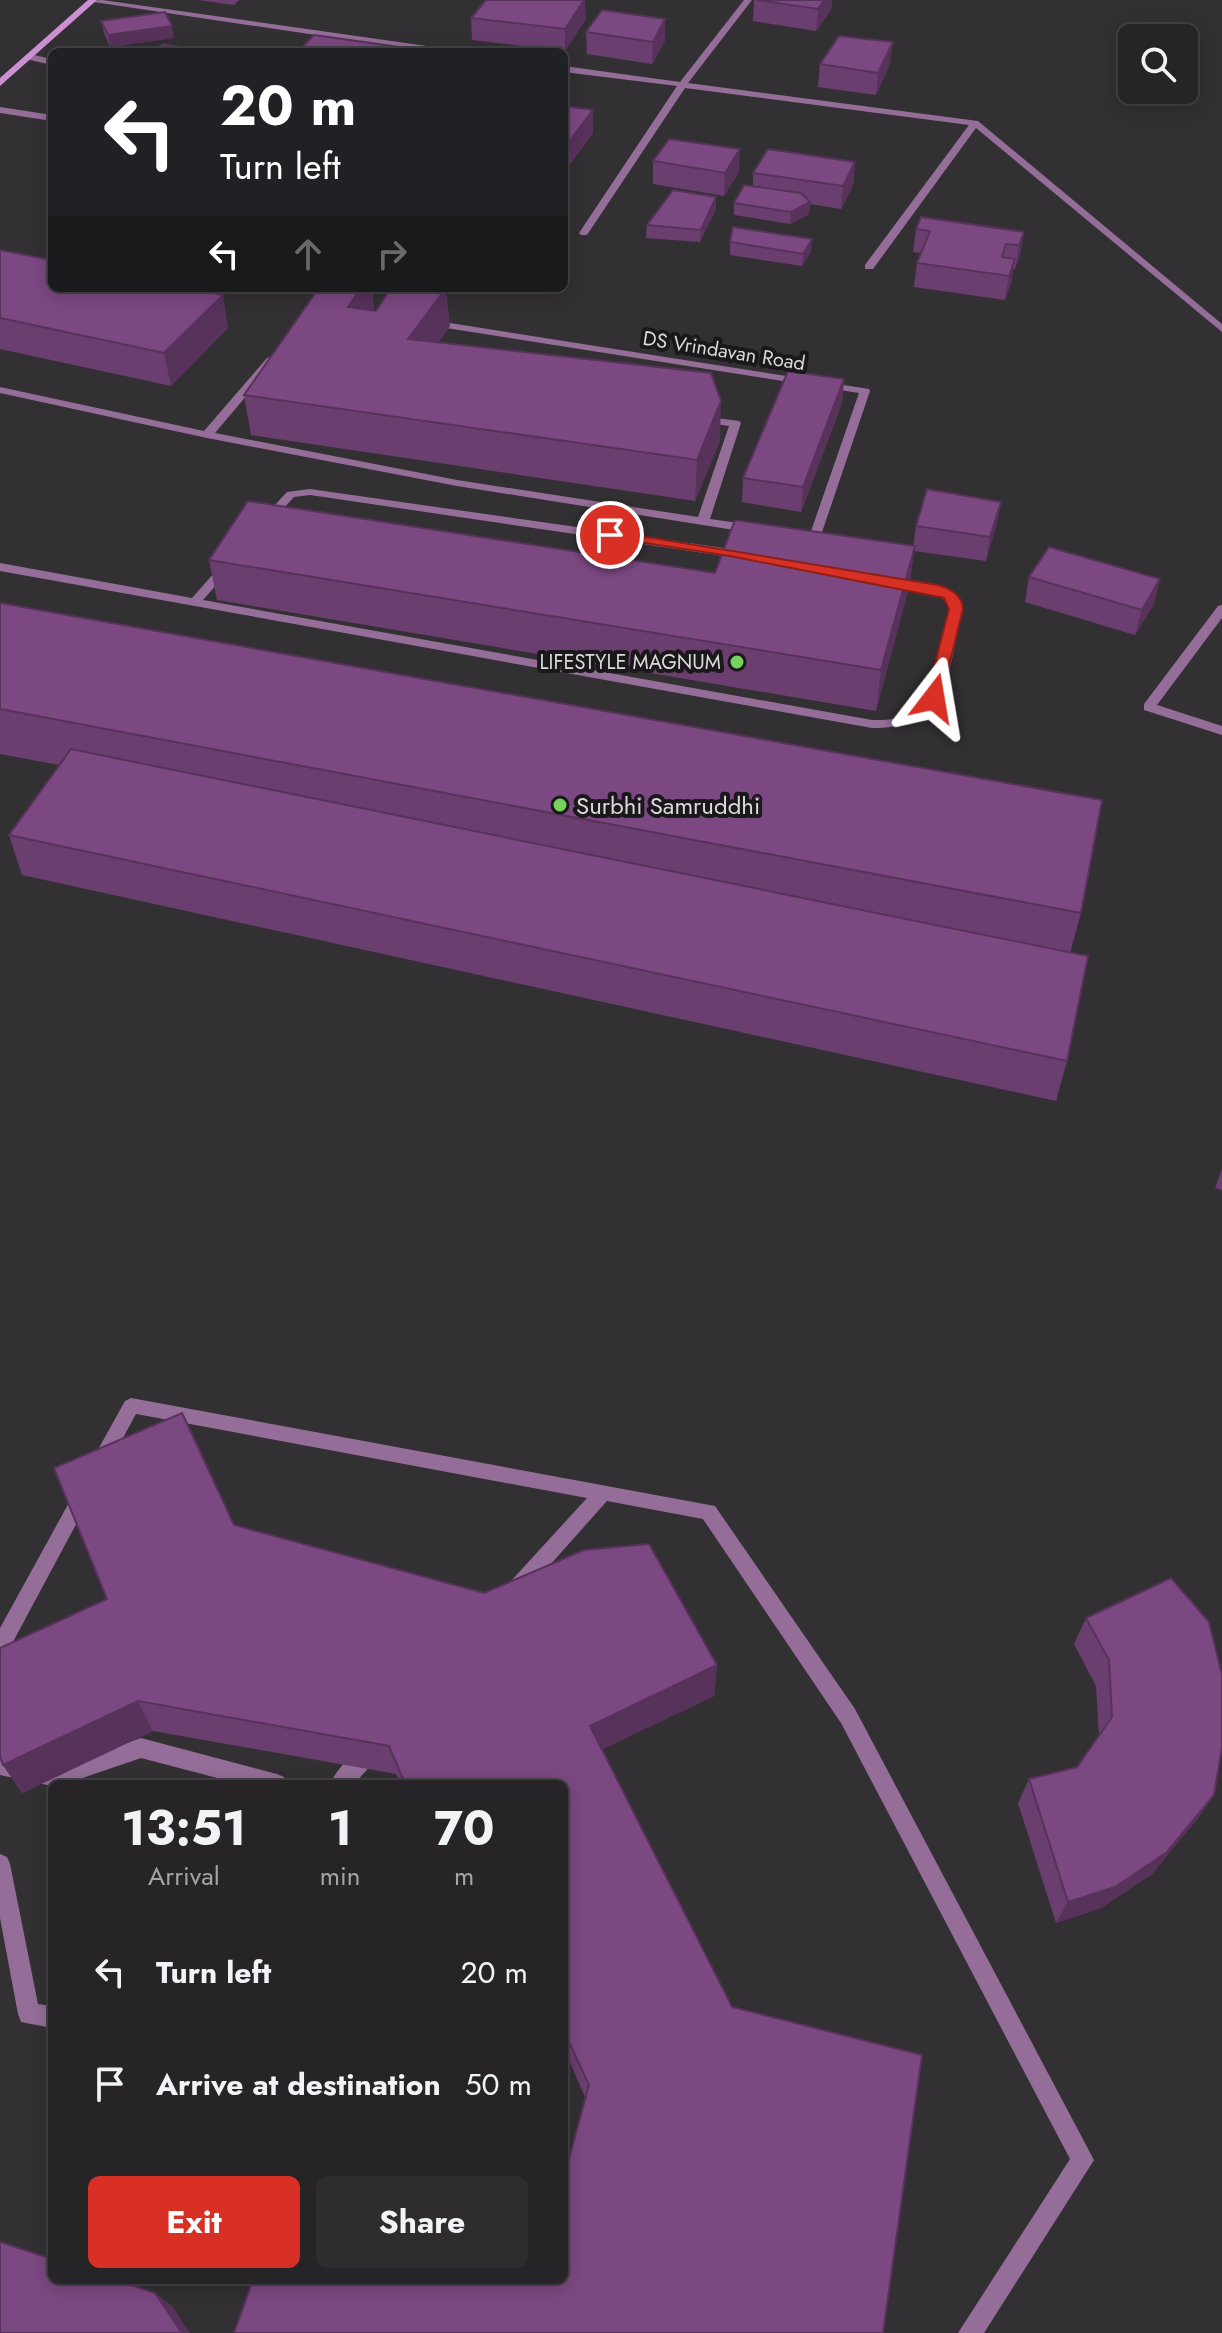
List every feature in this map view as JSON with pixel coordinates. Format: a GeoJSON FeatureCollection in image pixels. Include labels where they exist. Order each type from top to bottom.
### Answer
{"type":"FeatureCollection","features":[{"type":"Feature","properties":{"kind":"street"},"geometry":{"type":"LineString","coordinates":[[584,233],[682,85],[748,0]]}},
{"type":"Feature","properties":{"kind":"street"},"geometry":{"type":"LineString","coordinates":[[0,83],[92,1],[420,48]]}},
{"type":"Feature","properties":{"kind":"street"},"geometry":{"type":"LineString","coordinates":[[29,57],[48,61]]}},
{"type":"Feature","properties":{"kind":"street"},"geometry":{"type":"LineString","coordinates":[[568,70],[975,123],[1222,329]]}},
{"type":"Feature","properties":{"kind":"street"},"geometry":{"type":"LineString","coordinates":[[0,110],[48,117]]}},
{"type":"Feature","properties":{"kind":"street"},"geometry":{"type":"LineString","coordinates":[[869,267],[975,123]]}},
{"type":"Feature","properties":{"kind":"street","name":"DS Vrindavan Road"},"geometry":{"type":"LineString","coordinates":[[411,320],[865,391],[814,538],[786,534]]}},
{"type":"Feature","properties":{"kind":"street"},"geometry":{"type":"LineString","coordinates":[[207,435],[277,353]]}},
{"type":"Feature","properties":{"kind":"street"},"geometry":{"type":"LineString","coordinates":[[0,390],[381,469],[772,531]]}},
{"type":"Feature","properties":{"kind":"street"},"geometry":{"type":"LineString","coordinates":[[688,417],[735,423],[703,521]]}},
{"type":"Feature","properties":{"kind":"street"},"geometry":{"type":"LineString","coordinates":[[381,469],[389,456]]}},
{"type":"Feature","properties":{"kind":"street"},"geometry":{"type":"LineString","coordinates":[[258,530],[291,494],[310,492],[760,558]]}},
{"type":"Feature","properties":{"kind":"street"},"geometry":{"type":"LineString","coordinates":[[268,518],[284,521]]}},
{"type":"Feature","properties":{"kind":"street"},"geometry":{"type":"LineString","coordinates":[[195,602],[237,554]]}},
{"type":"Feature","properties":{"kind":"street"},"geometry":{"type":"LineString","coordinates":[[0,567],[858,723],[892,724],[916,717],[934,698],[955,601],[938,590],[879,579]]}},
{"type":"Feature","properties":{"kind":"street"},"geometry":{"type":"LineString","coordinates":[[1222,609],[1149,707],[1222,731]]}},
{"type":"Feature","properties":{"kind":"street"},"geometry":{"type":"LineString","coordinates":[[0,1647],[131,1406],[709,1512],[848,1716],[1083,2160],[970,2333]]}},
{"type":"Feature","properties":{"kind":"street"},"geometry":{"type":"LineString","coordinates":[[509,1598],[603,1493]]}},
{"type":"Feature","properties":{"kind":"street"},"geometry":{"type":"LineString","coordinates":[[344,1780],[382,1738]]}},
{"type":"Feature","properties":{"kind":"street"},"geometry":{"type":"LineString","coordinates":[[0,1765],[57,1777],[141,1748],[262,1780]]}},
{"type":"Feature","properties":{"kind":"street"},"geometry":{"type":"LineString","coordinates":[[0,1864],[29,2014],[48,2016]]}},
{"type":"Feature","properties":{"kind":"building"},"geometry":{"type":"Polygon","coordinates":[[[486,0],[584,0],[565,29],[471,18],[486,0]]]}},
{"type":"Feature","properties":{"kind":"building"},"geometry":{"type":"Polygon","coordinates":[[[757,0],[824,0],[818,9],[757,0]]]}},
{"type":"Feature","properties":{"kind":"building"},"geometry":{"type":"Polygon","coordinates":[[[602,10],[665,19],[653,42],[586,32],[602,10]]]}},
{"type":"Feature","properties":{"kind":"building"},"geometry":{"type":"Polygon","coordinates":[[[165,12],[172,26],[108,35],[101,21],[165,12]]]}},
{"type":"Feature","properties":{"kind":"building"},"geometry":{"type":"Polygon","coordinates":[[[314,35],[399,47],[398,48],[301,48],[314,35]]]}},
{"type":"Feature","properties":{"kind":"building"},"geometry":{"type":"Polygon","coordinates":[[[839,36],[893,42],[878,73],[820,64],[839,36]]]}},
{"type":"Feature","properties":{"kind":"building"},"geometry":{"type":"Polygon","coordinates":[[[163,44],[188,48],[158,48],[163,44]]]}},
{"type":"Feature","properties":{"kind":"building"},"geometry":{"type":"Polygon","coordinates":[[[568,107],[593,110],[570,140],[568,107]]]}},
{"type":"Feature","properties":{"kind":"building"},"geometry":{"type":"Polygon","coordinates":[[[669,139],[740,149],[725,173],[653,161],[669,139]]]}},
{"type":"Feature","properties":{"kind":"building"},"geometry":{"type":"Polygon","coordinates":[[[768,149],[855,162],[843,186],[753,173],[768,149]]]}},
{"type":"Feature","properties":{"kind":"building"},"geometry":{"type":"Polygon","coordinates":[[[744,185],[801,193],[810,202],[791,212],[734,203],[744,185]]]}},
{"type":"Feature","properties":{"kind":"building"},"geometry":{"type":"Polygon","coordinates":[[[673,190],[716,197],[701,230],[647,225],[673,190]]]}},
{"type":"Feature","properties":{"kind":"building"},"geometry":{"type":"Polygon","coordinates":[[[921,217],[1024,232],[1019,245],[1006,244],[1002,257],[1015,259],[1009,276],[917,263],[930,231],[916,229],[921,217]]]}},
{"type":"Feature","properties":{"kind":"building"},"geometry":{"type":"Polygon","coordinates":[[[733,227],[812,239],[803,254],[730,242],[733,227]]]}},
{"type":"Feature","properties":{"kind":"building"},"geometry":{"type":"Polygon","coordinates":[[[0,250],[48,259],[48,292],[208,292],[223,295],[164,353],[0,318],[0,250]]]}},
{"type":"Feature","properties":{"kind":"building"},"geometry":{"type":"Polygon","coordinates":[[[316,292],[358,292],[348,307],[376,311],[388,292],[443,292],[408,339],[711,373],[721,401],[697,460],[244,395],[316,292]]]}},
{"type":"Feature","properties":{"kind":"building"},"geometry":{"type":"Polygon","coordinates":[[[788,371],[844,379],[803,487],[743,478],[788,371]]]}},
{"type":"Feature","properties":{"kind":"building"},"geometry":{"type":"Polygon","coordinates":[[[927,489],[1001,502],[990,537],[916,526],[927,489]]]}},
{"type":"Feature","properties":{"kind":"building"},"geometry":{"type":"Polygon","coordinates":[[[248,501],[715,573],[735,520],[915,546],[881,670],[209,560],[248,501]]]}},
{"type":"Feature","properties":{"kind":"building"},"geometry":{"type":"Polygon","coordinates":[[[1049,547],[1160,579],[1142,610],[1029,577],[1049,547]]]}},
{"type":"Feature","properties":{"kind":"building"},"geometry":{"type":"Polygon","coordinates":[[[0,603],[1102,800],[1081,913],[0,709],[0,603]]]}},
{"type":"Feature","properties":{"kind":"building"},"geometry":{"type":"Polygon","coordinates":[[[71,749],[1088,956],[1067,1061],[9,835],[71,749]]]}},
{"type":"Feature","properties":{"kind":"building"},"geometry":{"type":"Polygon","coordinates":[[[182,1413],[234,1525],[484,1593],[584,1550],[649,1544],[717,1665],[590,1726],[732,2007],[922,2055],[883,2333],[234,2333],[252,2284],[568,2284],[568,2162],[589,2085],[568,2040],[568,1780],[403,1780],[389,1746],[138,1701],[3,1765],[0,1756],[0,1648],[107,1599],[54,1468],[182,1413]]]}},
{"type":"Feature","properties":{"kind":"building"},"geometry":{"type":"Polygon","coordinates":[[[1171,1578],[1209,1622],[1222,1675],[1222,1747],[1214,1795],[1167,1852],[1115,1887],[1068,1902],[1029,1779],[1077,1767],[1112,1717],[1109,1660],[1086,1618],[1171,1578]]]}},
{"type":"Feature","properties":{"kind":"building"},"geometry":{"type":"Polygon","coordinates":[[[0,2242],[48,2258],[48,2284],[128,2284],[155,2293],[182,2333],[0,2333],[0,2242]]]}},
{"type":"Feature","properties":{"kind":"place","name":"LIFESTYLE MAGNUM"},"geometry":{"type":"Point","coordinates":[737,662]}},
{"type":"Feature","properties":{"kind":"place","name":"Surbhi Samruddhi"},"geometry":{"type":"Point","coordinates":[560,805]}},
{"type":"Feature","properties":{"kind":"route"},"geometry":{"type":"LineString","coordinates":[[610,535],[730,552],[938,590],[949,595],[955,601],[956,609],[934,698]]}}]}
